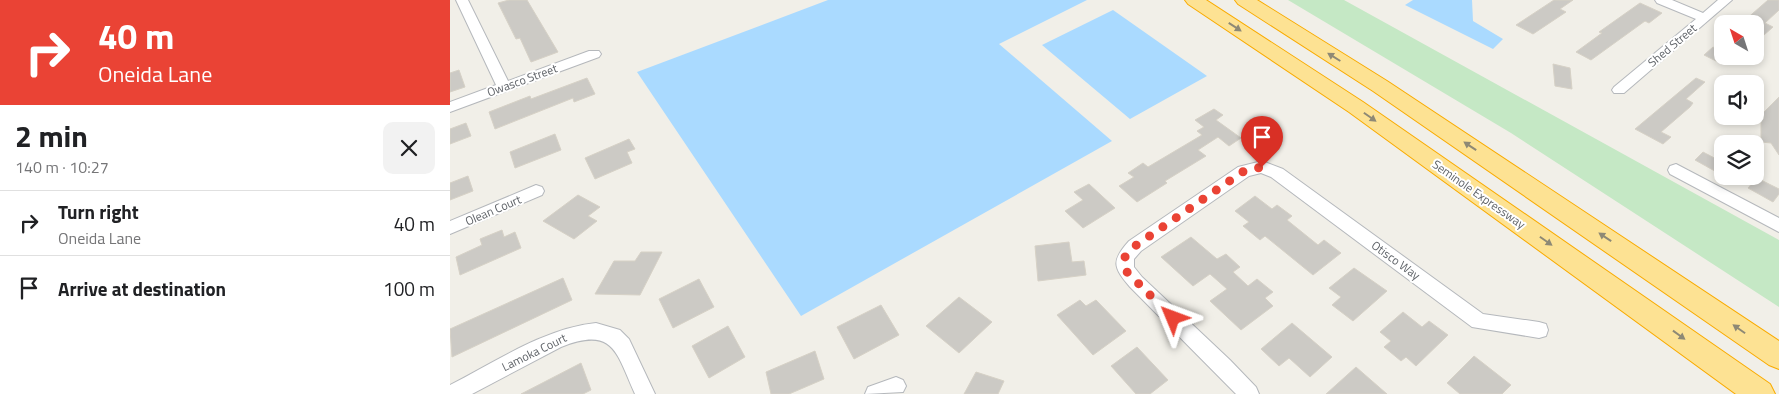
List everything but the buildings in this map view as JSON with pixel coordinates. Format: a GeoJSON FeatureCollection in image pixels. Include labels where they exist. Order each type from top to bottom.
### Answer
{"type":"FeatureCollection","features":[{"type":"Feature","properties":{"kind":"highway","name":"Seminole Expressway"},"geometry":{"type":"LineString","coordinates":[[1194,0],[1356,107],[1760,394]]}},
{"type":"Feature","properties":{"kind":"highway"},"geometry":{"type":"LineString","coordinates":[[1244,0],[1380,86],[1779,356]]}},
{"type":"Feature","properties":{"kind":"street"},"geometry":{"type":"LineString","coordinates":[[462,0],[504,87]]}},
{"type":"Feature","properties":{"kind":"street"},"geometry":{"type":"LineString","coordinates":[[1661,0],[1704,18]]}},
{"type":"Feature","properties":{"kind":"street","name":"Shed Street"},"geometry":{"type":"LineString","coordinates":[[1619,90],[1726,0]]}},
{"type":"Feature","properties":{"kind":"street","name":"Owasco Street"},"geometry":{"type":"LineString","coordinates":[[450,107],[594,54]]}},
{"type":"Feature","properties":{"kind":"street","name":"Otisco Way"},"geometry":{"type":"LineString","coordinates":[[1249,394],[1125,270],[1125,257],[1135,246],[1244,171],[1262,167],[1277,173],[1479,321],[1539,330]]}},
{"type":"Feature","properties":{"kind":"street"},"geometry":{"type":"LineString","coordinates":[[1676,170],[1779,226]]}},
{"type":"Feature","properties":{"kind":"street","name":"Olean Court"},"geometry":{"type":"LineString","coordinates":[[450,228],[536,191]]}},
{"type":"Feature","properties":{"kind":"street","name":"Lamoka Court"},"geometry":{"type":"LineString","coordinates":[[453,394],[554,341],[575,333],[596,331],[613,336],[622,344],[645,394]]}},
{"type":"Feature","properties":{"kind":"street"},"geometry":{"type":"LineString","coordinates":[[875,394],[896,386]]}},
{"type":"Feature","properties":{"kind":"green space"},"geometry":{"type":"Polygon","coordinates":[[[1288,0],[1344,0],[1779,240],[1779,307],[1511,133],[1288,0]]]}},
{"type":"Feature","properties":{"kind":"water"},"geometry":{"type":"Polygon","coordinates":[[[828,0],[1087,0],[999,44],[1112,141],[801,316],[637,72],[828,0]]]}},
{"type":"Feature","properties":{"kind":"water"},"geometry":{"type":"Polygon","coordinates":[[[1413,0],[1472,0],[1473,21],[1503,39],[1493,49],[1405,5],[1413,0]]]}},
{"type":"Feature","properties":{"kind":"water"},"geometry":{"type":"Polygon","coordinates":[[[1113,10],[1207,76],[1130,119],[1042,45],[1113,10]]]}},
{"type":"Feature","properties":{"kind":"route"},"geometry":{"type":"LineString","coordinates":[[1173,318],[1125,270],[1125,257],[1135,246],[1244,171],[1262,167]]}}]}
